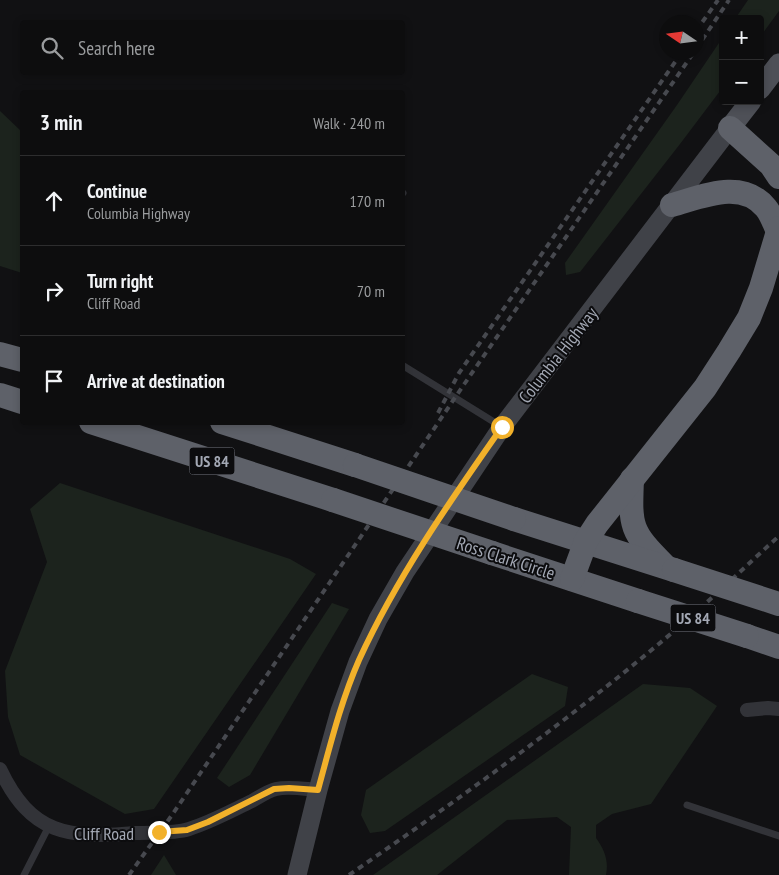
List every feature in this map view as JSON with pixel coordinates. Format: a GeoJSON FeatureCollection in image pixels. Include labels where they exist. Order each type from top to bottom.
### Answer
{"type":"FeatureCollection","features":[{"type":"Feature","properties":{"kind":"highway"},"geometry":{"type":"LineString","coordinates":[[730,128],[779,177]]}},
{"type":"Feature","properties":{"kind":"highway"},"geometry":{"type":"LineString","coordinates":[[572,579],[586,542],[597,524],[705,388],[729,351],[748,318],[761,288],[779,230],[766,208],[755,198],[741,192],[726,191],[672,205]]}},
{"type":"Feature","properties":{"kind":"highway"},"geometry":{"type":"LineString","coordinates":[[0,354],[20,359]]}},
{"type":"Feature","properties":{"kind":"highway"},"geometry":{"type":"LineString","coordinates":[[0,396],[20,401]]}},
{"type":"Feature","properties":{"kind":"highway","name":"Ross Clark Circle"},"geometry":{"type":"LineString","coordinates":[[100,425],[779,646]]}},
{"type":"Feature","properties":{"kind":"highway","name":"US 84"},"geometry":{"type":"LineString","coordinates":[[231,425],[514,519],[779,604]]}},
{"type":"Feature","properties":{"kind":"highway"},"geometry":{"type":"LineString","coordinates":[[632,479],[631,515],[636,534],[644,546],[670,568]]}},
{"type":"Feature","properties":{"kind":"main road"},"geometry":{"type":"LineString","coordinates":[[764,84],[779,64]]}},
{"type":"Feature","properties":{"kind":"main road","name":"Columbia Highway"},"geometry":{"type":"LineString","coordinates":[[297,875],[340,711],[358,662],[378,619],[405,572],[502,427],[748,105]]}},
{"type":"Feature","properties":{"kind":"street"},"geometry":{"type":"LineString","coordinates":[[747,710],[779,709]]}},
{"type":"Feature","properties":{"kind":"street","name":"Cliff Road"},"geometry":{"type":"LineString","coordinates":[[0,770],[21,803],[33,816],[49,826],[67,833],[95,836],[187,830],[208,822],[274,789],[318,790]]}},
{"type":"Feature","properties":{"kind":"lane"},"geometry":{"type":"LineString","coordinates":[[405,367],[502,427]]}},
{"type":"Feature","properties":{"kind":"lane"},"geometry":{"type":"LineString","coordinates":[[687,805],[779,836]]}},
{"type":"Feature","properties":{"kind":"lane"},"geometry":{"type":"LineString","coordinates":[[24,875],[49,826]]}},
{"type":"Feature","properties":{"kind":"shaded area"},"geometry":{"type":"Polygon","coordinates":[[[748,0],[779,0],[779,11],[764,32],[764,15],[738,15],[748,0]]]}},
{"type":"Feature","properties":{"kind":"shaded area"},"geometry":{"type":"Polygon","coordinates":[[[719,43],[719,92],[580,272],[566,275],[565,263],[719,43]]]}},
{"type":"Feature","properties":{"kind":"shaded area"},"geometry":{"type":"Polygon","coordinates":[[[0,111],[20,130],[20,272],[0,266],[0,111]]]}},
{"type":"Feature","properties":{"kind":"shaded area"},"geometry":{"type":"Polygon","coordinates":[[[60,483],[290,559],[316,574],[154,809],[125,814],[20,755],[8,717],[5,671],[47,562],[30,509],[60,483]]]}},
{"type":"Feature","properties":{"kind":"shaded area"},"geometry":{"type":"Polygon","coordinates":[[[332,603],[349,609],[250,775],[229,787],[217,778],[332,603]]]}},
{"type":"Feature","properties":{"kind":"shaded area"},"geometry":{"type":"Polygon","coordinates":[[[532,674],[568,687],[565,706],[385,831],[370,833],[361,815],[366,790],[532,674]]]}},
{"type":"Feature","properties":{"kind":"shaded area"},"geometry":{"type":"Polygon","coordinates":[[[643,684],[690,688],[717,706],[651,804],[612,814],[596,825],[596,838],[606,860],[606,875],[569,875],[571,827],[557,817],[507,820],[437,875],[373,875],[643,684]]]}},
{"type":"Feature","properties":{"kind":"shaded area"},"geometry":{"type":"Polygon","coordinates":[[[164,855],[176,875],[151,875],[164,855]]]}},
{"type":"Feature","properties":{"kind":"railway"},"geometry":{"type":"LineString","coordinates":[[704,20],[718,0]]}},
{"type":"Feature","properties":{"kind":"railway"},"geometry":{"type":"LineString","coordinates":[[704,37],[729,0]]}},
{"type":"Feature","properties":{"kind":"railway"},"geometry":{"type":"LineString","coordinates":[[438,413],[459,373],[676,60]]}},
{"type":"Feature","properties":{"kind":"railway"},"geometry":{"type":"LineString","coordinates":[[129,875],[688,60]]}},
{"type":"Feature","properties":{"kind":"railway"},"geometry":{"type":"LineString","coordinates":[[349,875],[564,720],[687,620],[779,536]]}},
{"type":"Feature","properties":{"kind":"route"},"geometry":{"type":"LineString","coordinates":[[159,832],[187,830],[208,822],[274,789],[318,790],[340,711],[358,662],[378,619],[405,572],[502,427]]}}]}
